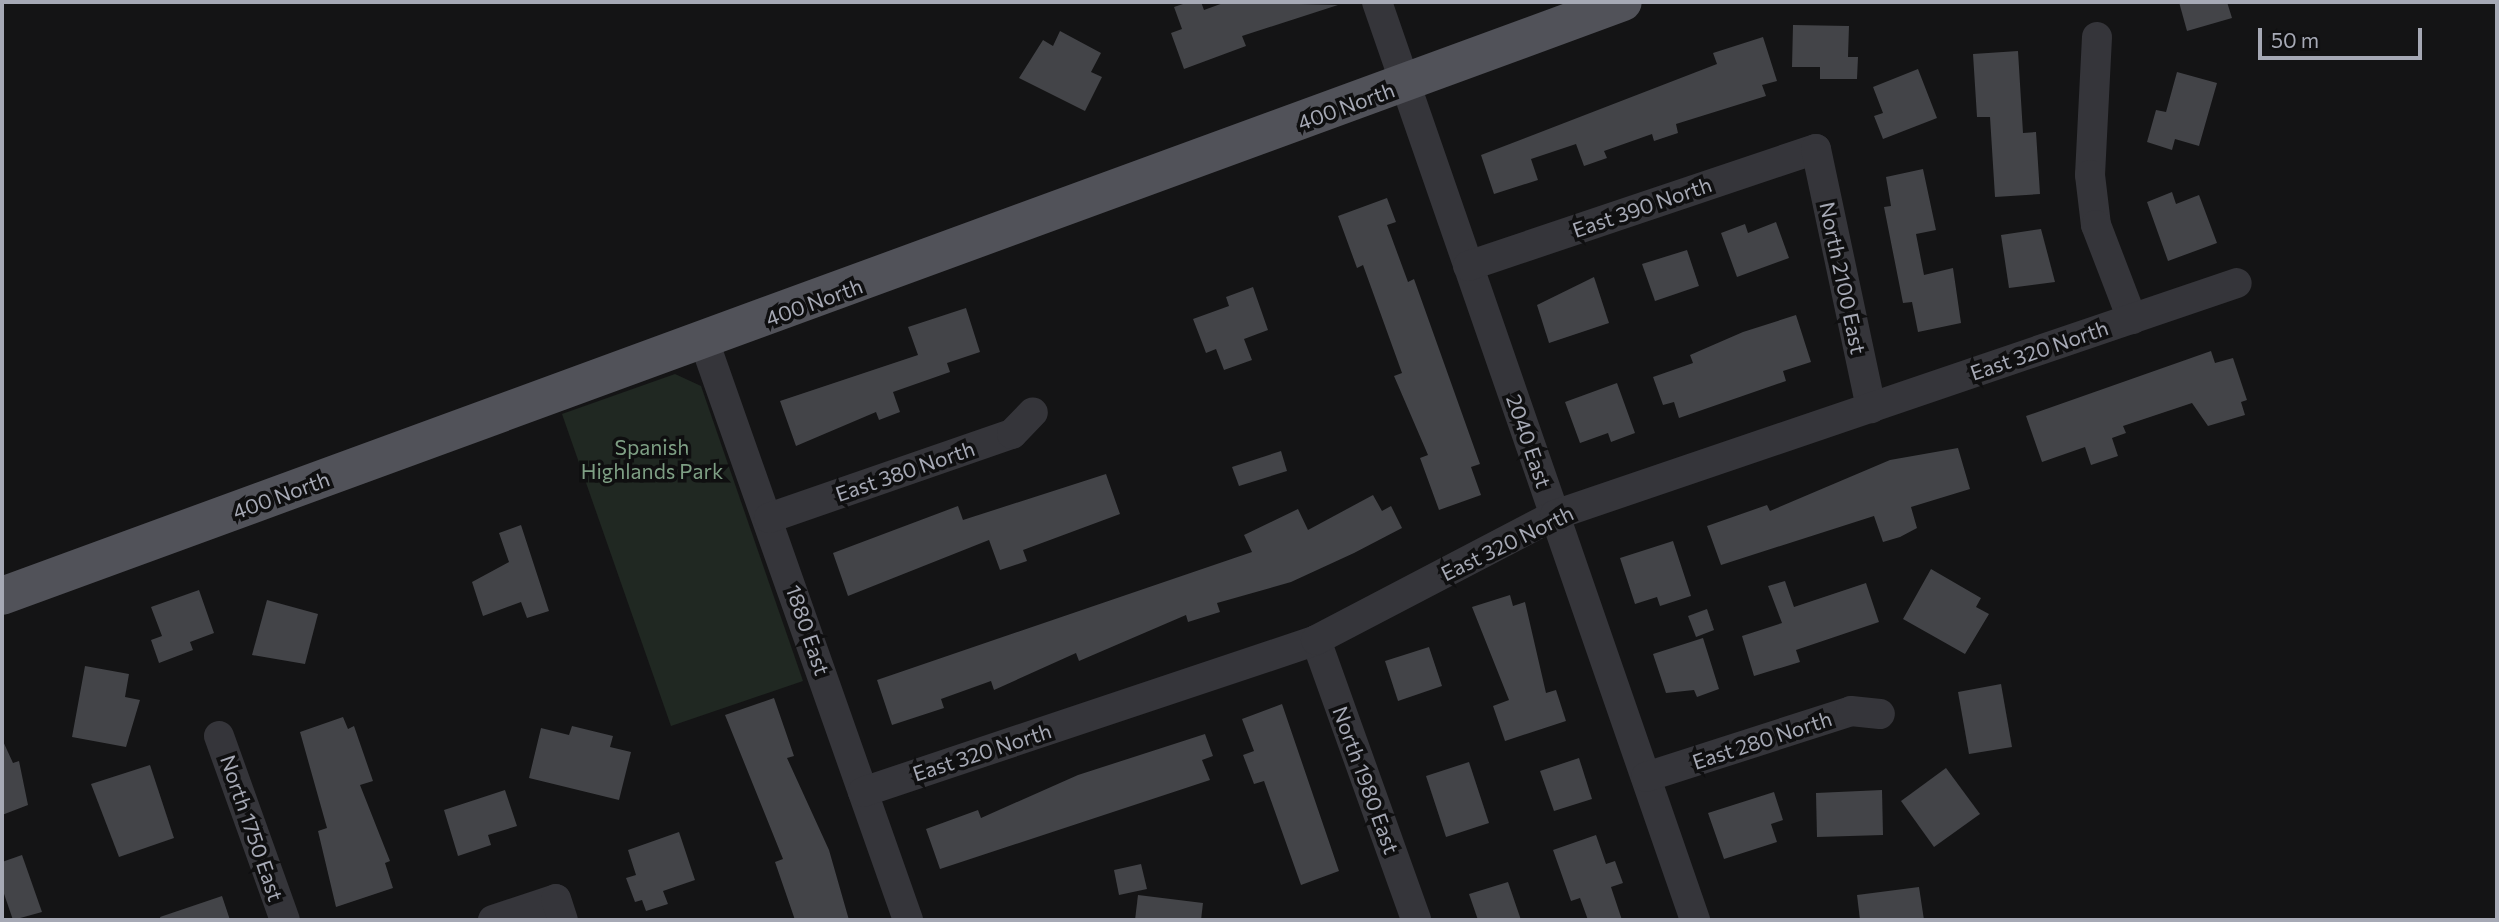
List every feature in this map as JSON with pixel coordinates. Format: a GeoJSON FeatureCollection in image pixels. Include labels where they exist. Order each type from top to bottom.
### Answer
{"type":"FeatureCollection","features":[{"type":"Feature","properties":{"kind":"main road","name":"400 North"},"geometry":{"type":"LineString","coordinates":[[2,596],[704,341],[1623,2]]}},
{"type":"Feature","properties":{"kind":"street","name":"2040 East"},"geometry":{"type":"LineString","coordinates":[[1377,2],[1695,920]]}},
{"type":"Feature","properties":{"kind":"street"},"geometry":{"type":"LineString","coordinates":[[2097,37],[2091,175],[2096,225],[2132,318]]}},
{"type":"Feature","properties":{"kind":"street","name":"East 390 North"},"geometry":{"type":"LineString","coordinates":[[1468,266],[1816,149]]}},
{"type":"Feature","properties":{"kind":"street","name":"North 2100 East"},"geometry":{"type":"LineString","coordinates":[[1816,149],[1871,408]]}},
{"type":"Feature","properties":{"kind":"street","name":"East 320 North"},"geometry":{"type":"LineString","coordinates":[[863,792],[1316,640],[1555,515],[2237,283]]}},
{"type":"Feature","properties":{"kind":"street","name":"1880 East"},"geometry":{"type":"LineString","coordinates":[[704,341],[769,517],[908,920]]}},
{"type":"Feature","properties":{"kind":"street","name":"East 380 North"},"geometry":{"type":"LineString","coordinates":[[769,517],[1012,434],[1033,412]]}},
{"type":"Feature","properties":{"kind":"street","name":"North 1980 East"},"geometry":{"type":"LineString","coordinates":[[1316,640],[1416,920]]}},
{"type":"Feature","properties":{"kind":"street","name":"East 280 North"},"geometry":{"type":"LineString","coordinates":[[1646,777],[1851,711],[1880,714]]}},
{"type":"Feature","properties":{"kind":"street","name":"North 1750 East"},"geometry":{"type":"LineString","coordinates":[[219,736],[285,920]]}},
{"type":"Feature","properties":{"kind":"street"},"geometry":{"type":"LineString","coordinates":[[493,920],[559,910]]}},
{"type":"Feature","properties":{"kind":"green space","name":"Spanish Highlands Park"},"geometry":{"type":"Polygon","coordinates":[[[675,374],[701,386],[803,681],[671,726],[562,414],[675,374]]]}},
{"type":"Feature","properties":{"kind":"building"},"geometry":{"type":"Polygon","coordinates":[[[1189,2],[1201,2],[1204,10],[1226,2],[1338,5],[1242,36],[1246,46],[1184,69],[1171,33],[1182,29],[1174,7],[1189,2]]]}},
{"type":"Feature","properties":{"kind":"building"},"geometry":{"type":"Polygon","coordinates":[[[2179,2],[2227,2],[2232,18],[2187,31],[2179,2]]]}},
{"type":"Feature","properties":{"kind":"building"},"geometry":{"type":"Polygon","coordinates":[[[1793,25],[1849,26],[1848,57],[1858,57],[1857,79],[1820,79],[1820,67],[1792,67],[1793,25]]]}},
{"type":"Feature","properties":{"kind":"building"},"geometry":{"type":"Polygon","coordinates":[[[1060,31],[1101,53],[1091,72],[1102,77],[1085,111],[1019,78],[1043,40],[1053,46],[1060,31]]]}},
{"type":"Feature","properties":{"kind":"building"},"geometry":{"type":"Polygon","coordinates":[[[1763,37],[1777,81],[1762,85],[1766,96],[1676,124],[1678,133],[1654,141],[1652,134],[1604,151],[1607,158],[1584,166],[1576,144],[1531,159],[1538,180],[1494,194],[1481,155],[1717,64],[1713,53],[1763,37]]]}},
{"type":"Feature","properties":{"kind":"building"},"geometry":{"type":"Polygon","coordinates":[[[2018,51],[2023,133],[2036,132],[2040,194],[1995,197],[1990,117],[1977,117],[1973,54],[2018,51]]]}},
{"type":"Feature","properties":{"kind":"building"},"geometry":{"type":"Polygon","coordinates":[[[1918,69],[1937,118],[1883,139],[1874,116],[1883,113],[1873,87],[1918,69]]]}},
{"type":"Feature","properties":{"kind":"building"},"geometry":{"type":"Polygon","coordinates":[[[2177,72],[2217,83],[2199,146],[2175,139],[2172,150],[2147,142],[2156,110],[2166,112],[2177,72]]]}},
{"type":"Feature","properties":{"kind":"building"},"geometry":{"type":"Polygon","coordinates":[[[1923,169],[1936,230],[1916,234],[1924,275],[1953,268],[1961,323],[1918,332],[1912,302],[1903,303],[1884,207],[1891,206],[1886,177],[1923,169]]]}},
{"type":"Feature","properties":{"kind":"building"},"geometry":{"type":"Polygon","coordinates":[[[2172,192],[2176,204],[2199,195],[2217,243],[2168,261],[2147,202],[2172,192]]]}},
{"type":"Feature","properties":{"kind":"building"},"geometry":{"type":"Polygon","coordinates":[[[1387,198],[1396,222],[1387,225],[1408,282],[1414,279],[1480,464],[1471,467],[1481,495],[1439,510],[1420,458],[1428,455],[1394,376],[1402,373],[1363,265],[1357,268],[1338,216],[1387,198]]]}},
{"type":"Feature","properties":{"kind":"building"},"geometry":{"type":"Polygon","coordinates":[[[1776,222],[1789,258],[1737,277],[1721,233],[1745,224],[1748,233],[1776,222]]]}},
{"type":"Feature","properties":{"kind":"building"},"geometry":{"type":"Polygon","coordinates":[[[2041,229],[2055,282],[2009,288],[2001,235],[2041,229]]]}},
{"type":"Feature","properties":{"kind":"building"},"geometry":{"type":"Polygon","coordinates":[[[1687,250],[1699,286],[1655,301],[1642,264],[1687,250]]]}},
{"type":"Feature","properties":{"kind":"building"},"geometry":{"type":"Polygon","coordinates":[[[1594,277],[1609,323],[1549,343],[1537,305],[1594,277]]]}},
{"type":"Feature","properties":{"kind":"building"},"geometry":{"type":"Polygon","coordinates":[[[1253,287],[1268,330],[1244,339],[1252,360],[1224,370],[1216,349],[1206,353],[1193,319],[1229,306],[1226,297],[1253,287]]]}},
{"type":"Feature","properties":{"kind":"building"},"geometry":{"type":"Polygon","coordinates":[[[966,308],[980,352],[947,363],[950,372],[893,392],[900,412],[879,420],[876,412],[796,446],[780,401],[918,355],[908,327],[966,308]]]}},
{"type":"Feature","properties":{"kind":"building"},"geometry":{"type":"Polygon","coordinates":[[[1796,315],[1811,362],[1783,371],[1786,381],[1679,418],[1674,402],[1663,405],[1653,377],[1693,363],[1690,355],[1743,332],[1796,315]]]}},
{"type":"Feature","properties":{"kind":"building"},"geometry":{"type":"Polygon","coordinates":[[[2211,351],[2215,363],[2233,358],[2247,400],[2241,402],[2245,415],[2208,426],[2192,403],[2123,426],[2126,433],[2112,438],[2118,456],[2091,465],[2085,447],[2042,462],[2026,416],[2211,351]]]}},
{"type":"Feature","properties":{"kind":"building"},"geometry":{"type":"Polygon","coordinates":[[[1617,383],[1635,433],[1611,442],[1608,433],[1580,443],[1565,402],[1617,383]]]}},
{"type":"Feature","properties":{"kind":"building"},"geometry":{"type":"Polygon","coordinates":[[[1958,448],[1970,489],[1911,507],[1917,528],[1900,537],[1883,542],[1874,516],[1721,565],[1707,526],[1767,505],[1770,511],[1890,460],[1958,448]]]}},
{"type":"Feature","properties":{"kind":"building"},"geometry":{"type":"Polygon","coordinates":[[[1281,451],[1287,471],[1239,486],[1232,467],[1281,451]]]}},
{"type":"Feature","properties":{"kind":"building"},"geometry":{"type":"Polygon","coordinates":[[[1106,474],[1120,514],[1023,550],[1027,561],[1000,570],[989,540],[848,596],[833,553],[958,506],[963,520],[1106,474]]]}},
{"type":"Feature","properties":{"kind":"building"},"geometry":{"type":"Polygon","coordinates":[[[1373,495],[1382,511],[1391,506],[1402,528],[1354,553],[1291,582],[1217,603],[1220,612],[1188,622],[1186,615],[1079,661],[1076,653],[994,690],[991,681],[941,699],[944,708],[892,725],[877,680],[1252,552],[1244,535],[1298,509],[1308,530],[1373,495]]]}},
{"type":"Feature","properties":{"kind":"building"},"geometry":{"type":"Polygon","coordinates":[[[521,525],[549,611],[527,618],[521,602],[483,616],[472,582],[509,562],[499,533],[521,525]]]}},
{"type":"Feature","properties":{"kind":"building"},"geometry":{"type":"Polygon","coordinates":[[[1673,541],[1691,596],[1660,606],[1657,597],[1635,604],[1620,558],[1673,541]]]}},
{"type":"Feature","properties":{"kind":"building"},"geometry":{"type":"Polygon","coordinates":[[[1931,569],[1981,598],[1976,607],[1989,614],[1965,654],[1903,619],[1931,569]]]}},
{"type":"Feature","properties":{"kind":"building"},"geometry":{"type":"Polygon","coordinates":[[[1785,581],[1794,607],[1866,583],[1879,622],[1796,650],[1800,662],[1754,676],[1742,636],[1782,623],[1768,586],[1785,581]]]}},
{"type":"Feature","properties":{"kind":"building"},"geometry":{"type":"Polygon","coordinates":[[[199,590],[214,633],[190,642],[193,650],[159,663],[151,640],[162,636],[151,607],[199,590]]]}},
{"type":"Feature","properties":{"kind":"building"},"geometry":{"type":"Polygon","coordinates":[[[1510,595],[1513,606],[1525,602],[1546,693],[1556,690],[1566,721],[1505,741],[1493,706],[1509,700],[1472,607],[1510,595]]]}},
{"type":"Feature","properties":{"kind":"building"},"geometry":{"type":"Polygon","coordinates":[[[267,600],[318,614],[305,664],[252,655],[267,600]]]}},
{"type":"Feature","properties":{"kind":"building"},"geometry":{"type":"Polygon","coordinates":[[[1707,609],[1714,630],[1696,637],[1688,616],[1707,609]]]}},
{"type":"Feature","properties":{"kind":"building"},"geometry":{"type":"Polygon","coordinates":[[[1703,638],[1719,689],[1697,697],[1694,690],[1666,693],[1653,654],[1703,638]]]}},
{"type":"Feature","properties":{"kind":"building"},"geometry":{"type":"Polygon","coordinates":[[[1429,647],[1442,686],[1398,701],[1385,661],[1429,647]]]}},
{"type":"Feature","properties":{"kind":"building"},"geometry":{"type":"Polygon","coordinates":[[[85,666],[129,674],[125,697],[140,700],[126,747],[72,737],[85,666]]]}},
{"type":"Feature","properties":{"kind":"building"},"geometry":{"type":"Polygon","coordinates":[[[2001,684],[2012,747],[1969,754],[1958,692],[2001,684]]]}},
{"type":"Feature","properties":{"kind":"building"},"geometry":{"type":"Polygon","coordinates":[[[774,698],[794,756],[787,758],[829,850],[849,920],[795,920],[775,862],[783,859],[725,715],[774,698]]]}},
{"type":"Feature","properties":{"kind":"building"},"geometry":{"type":"Polygon","coordinates":[[[1282,704],[1339,871],[1301,885],[1264,781],[1254,784],[1243,755],[1254,751],[1242,719],[1282,704]]]}},
{"type":"Feature","properties":{"kind":"building"},"geometry":{"type":"Polygon","coordinates":[[[343,717],[348,729],[354,726],[373,781],[360,785],[390,861],[385,863],[393,888],[336,907],[318,831],[327,828],[300,732],[343,717]]]}},
{"type":"Feature","properties":{"kind":"building"},"geometry":{"type":"Polygon","coordinates":[[[572,726],[613,736],[610,747],[631,752],[619,800],[529,778],[541,728],[569,735],[572,726]]]}},
{"type":"Feature","properties":{"kind":"building"},"geometry":{"type":"Polygon","coordinates":[[[1205,734],[1213,756],[1202,760],[1210,780],[940,869],[926,829],[978,810],[981,818],[1078,775],[1205,734]]]}},
{"type":"Feature","properties":{"kind":"building"},"geometry":{"type":"Polygon","coordinates":[[[2,739],[13,763],[19,761],[28,805],[2,815],[2,739]]]}},
{"type":"Feature","properties":{"kind":"building"},"geometry":{"type":"Polygon","coordinates":[[[1579,758],[1592,799],[1554,811],[1540,771],[1579,758]]]}},
{"type":"Feature","properties":{"kind":"building"},"geometry":{"type":"Polygon","coordinates":[[[1469,762],[1489,823],[1446,837],[1426,776],[1469,762]]]}},
{"type":"Feature","properties":{"kind":"building"},"geometry":{"type":"Polygon","coordinates":[[[150,765],[174,838],[119,857],[91,784],[150,765]]]}},
{"type":"Feature","properties":{"kind":"building"},"geometry":{"type":"Polygon","coordinates":[[[1946,768],[1980,814],[1934,847],[1901,801],[1946,768]]]}},
{"type":"Feature","properties":{"kind":"building"},"geometry":{"type":"Polygon","coordinates":[[[505,790],[517,826],[488,835],[491,845],[458,856],[444,810],[505,790]]]}},
{"type":"Feature","properties":{"kind":"building"},"geometry":{"type":"Polygon","coordinates":[[[1882,790],[1883,835],[1817,837],[1816,793],[1882,790]]]}},
{"type":"Feature","properties":{"kind":"building"},"geometry":{"type":"Polygon","coordinates":[[[1774,792],[1783,820],[1771,824],[1777,842],[1724,859],[1708,813],[1774,792]]]}},
{"type":"Feature","properties":{"kind":"building"},"geometry":{"type":"Polygon","coordinates":[[[679,832],[695,880],[663,891],[668,904],[646,911],[642,900],[635,902],[626,878],[636,875],[628,850],[679,832]]]}},
{"type":"Feature","properties":{"kind":"building"},"geometry":{"type":"Polygon","coordinates":[[[1596,835],[1606,864],[1615,861],[1623,883],[1611,887],[1622,920],[1588,920],[1580,898],[1571,901],[1553,850],[1596,835]]]}},
{"type":"Feature","properties":{"kind":"building"},"geometry":{"type":"Polygon","coordinates":[[[22,855],[42,912],[13,920],[2,888],[2,862],[22,855]]]}},
{"type":"Feature","properties":{"kind":"building"},"geometry":{"type":"Polygon","coordinates":[[[1141,864],[1147,889],[1119,895],[1114,870],[1141,864]]]}},
{"type":"Feature","properties":{"kind":"building"},"geometry":{"type":"Polygon","coordinates":[[[1508,882],[1521,920],[1478,920],[1469,894],[1508,882]]]}},
{"type":"Feature","properties":{"kind":"building"},"geometry":{"type":"Polygon","coordinates":[[[1919,887],[1924,920],[1860,920],[1857,895],[1919,887]]]}},
{"type":"Feature","properties":{"kind":"building"},"geometry":{"type":"Polygon","coordinates":[[[1138,895],[1203,903],[1201,920],[1135,920],[1138,895]]]}},
{"type":"Feature","properties":{"kind":"building"},"geometry":{"type":"Polygon","coordinates":[[[222,896],[230,920],[161,920],[160,917],[222,896]]]}}]}
